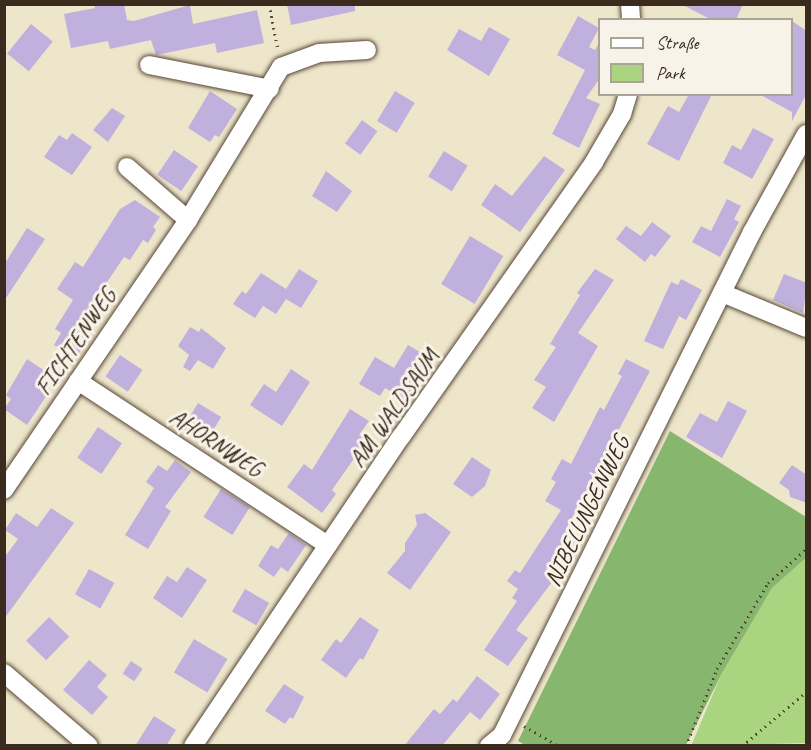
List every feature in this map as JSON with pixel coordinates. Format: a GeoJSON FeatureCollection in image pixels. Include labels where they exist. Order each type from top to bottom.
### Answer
{"type":"FeatureCollection","features":[{"type":"Feature","properties":{"kind":"street"},"geometry":{"type":"LineString","coordinates":[[281,67],[319,53],[367,50]]}},
{"type":"Feature","properties":{"kind":"street"},"geometry":{"type":"LineString","coordinates":[[149,65],[270,88]]}},
{"type":"Feature","properties":{"kind":"street","name":"FICHTENWEG"},"geometry":{"type":"LineString","coordinates":[[4,490],[188,220],[281,67]]}},
{"type":"Feature","properties":{"kind":"street","name":"AM WALDSAUM"},"geometry":{"type":"LineString","coordinates":[[194,746],[328,545],[594,162],[622,114],[627,96]]}},
{"type":"Feature","properties":{"kind":"street","name":"NIBELUNGENWEG"},"geometry":{"type":"LineString","coordinates":[[489,746],[502,735],[511,718],[722,293],[807,134]]}},
{"type":"Feature","properties":{"kind":"street"},"geometry":{"type":"LineString","coordinates":[[127,167],[188,220]]}},
{"type":"Feature","properties":{"kind":"street"},"geometry":{"type":"LineString","coordinates":[[722,293],[807,328]]}},
{"type":"Feature","properties":{"kind":"street","name":"AHORNWEG"},"geometry":{"type":"LineString","coordinates":[[78,381],[328,545]]}},
{"type":"Feature","properties":{"kind":"street"},"geometry":{"type":"LineString","coordinates":[[4,674],[90,746]]}},
{"type":"Feature","properties":{"kind":"path"},"geometry":{"type":"LineString","coordinates":[[269,4],[281,67]]}},
{"type":"Feature","properties":{"kind":"path"},"geometry":{"type":"LineString","coordinates":[[686,746],[717,669],[768,582],[807,549]]}},
{"type":"Feature","properties":{"kind":"path"},"geometry":{"type":"LineString","coordinates":[[742,746],[807,692]]}},
{"type":"Feature","properties":{"kind":"path"},"geometry":{"type":"LineString","coordinates":[[511,718],[559,746]]}},
{"type":"Feature","properties":{"kind":"green space"},"geometry":{"type":"Polygon","coordinates":[[[670,431],[806,517],[806,558],[772,588],[721,675],[686,745],[525,745],[518,741],[670,431]]]}},
{"type":"Feature","properties":{"kind":"green space"},"geometry":{"type":"Polygon","coordinates":[[[806,558],[806,743],[691,746],[721,675],[772,588],[806,558]]]}},
{"type":"Feature","properties":{"kind":"building"},"geometry":{"type":"Polygon","coordinates":[[[94,4],[124,4],[127,20],[134,21],[190,5],[193,24],[257,10],[264,43],[217,53],[215,43],[156,55],[151,40],[110,49],[108,41],[71,48],[64,14],[95,8],[94,4]]]}},
{"type":"Feature","properties":{"kind":"building"},"geometry":{"type":"Polygon","coordinates":[[[287,4],[355,4],[355,11],[291,25],[287,4]]]}},
{"type":"Feature","properties":{"kind":"building"},"geometry":{"type":"Polygon","coordinates":[[[681,4],[743,4],[737,18],[708,18],[681,4]]]}},
{"type":"Feature","properties":{"kind":"building"},"geometry":{"type":"Polygon","coordinates":[[[578,16],[598,27],[589,47],[595,50],[598,45],[598,81],[586,98],[600,104],[579,148],[552,134],[585,70],[557,55],[578,16]]]}},
{"type":"Feature","properties":{"kind":"building"},"geometry":{"type":"Polygon","coordinates":[[[793,22],[807,31],[807,93],[792,121],[792,112],[763,96],[793,96],[793,22]]]}},
{"type":"Feature","properties":{"kind":"building"},"geometry":{"type":"Polygon","coordinates":[[[31,24],[53,42],[29,71],[7,54],[31,24]]]}},
{"type":"Feature","properties":{"kind":"building"},"geometry":{"type":"Polygon","coordinates":[[[489,27],[510,39],[489,76],[447,50],[459,29],[481,41],[489,27]]]}},
{"type":"Feature","properties":{"kind":"building"},"geometry":{"type":"Polygon","coordinates":[[[210,91],[237,109],[219,137],[215,135],[210,142],[188,128],[210,91]]]}},
{"type":"Feature","properties":{"kind":"building"},"geometry":{"type":"Polygon","coordinates":[[[395,91],[415,103],[397,133],[377,121],[395,91]]]}},
{"type":"Feature","properties":{"kind":"building"},"geometry":{"type":"Polygon","coordinates":[[[688,96],[711,96],[679,161],[647,144],[668,106],[679,112],[688,96]]]}},
{"type":"Feature","properties":{"kind":"building"},"geometry":{"type":"Polygon","coordinates":[[[112,108],[125,116],[108,142],[93,130],[112,108]]]}},
{"type":"Feature","properties":{"kind":"building"},"geometry":{"type":"Polygon","coordinates":[[[362,120],[377,131],[360,155],[345,143],[362,120]]]}},
{"type":"Feature","properties":{"kind":"building"},"geometry":{"type":"Polygon","coordinates":[[[753,128],[774,139],[752,179],[723,163],[732,145],[741,150],[753,128]]]}},
{"type":"Feature","properties":{"kind":"building"},"geometry":{"type":"Polygon","coordinates":[[[72,133],[92,147],[72,175],[44,157],[59,135],[67,140],[72,133]]]}},
{"type":"Feature","properties":{"kind":"building"},"geometry":{"type":"Polygon","coordinates":[[[174,150],[198,166],[181,191],[157,175],[174,150]]]}},
{"type":"Feature","properties":{"kind":"building"},"geometry":{"type":"Polygon","coordinates":[[[444,151],[468,166],[452,191],[428,176],[444,151]]]}},
{"type":"Feature","properties":{"kind":"building"},"geometry":{"type":"Polygon","coordinates":[[[544,156],[565,170],[520,232],[481,205],[495,184],[512,196],[544,156]]]}},
{"type":"Feature","properties":{"kind":"building"},"geometry":{"type":"Polygon","coordinates":[[[326,171],[352,191],[337,212],[312,196],[326,171]]]}},
{"type":"Feature","properties":{"kind":"building"},"geometry":{"type":"Polygon","coordinates":[[[727,199],[741,206],[734,219],[739,222],[720,257],[692,242],[701,226],[711,231],[727,199]]]}},
{"type":"Feature","properties":{"kind":"building"},"geometry":{"type":"Polygon","coordinates":[[[135,200],[160,217],[153,227],[156,230],[148,243],[143,240],[130,260],[124,257],[78,325],[87,331],[83,337],[87,340],[78,354],[74,351],[71,355],[54,345],[61,333],[55,329],[73,300],[57,289],[75,262],[83,267],[120,209],[135,200]]]}},
{"type":"Feature","properties":{"kind":"building"},"geometry":{"type":"Polygon","coordinates":[[[652,222],[671,236],[655,257],[651,254],[645,262],[616,239],[626,226],[641,236],[652,222]]]}},
{"type":"Feature","properties":{"kind":"building"},"geometry":{"type":"Polygon","coordinates":[[[27,228],[45,239],[4,301],[4,265],[27,228]]]}},
{"type":"Feature","properties":{"kind":"building"},"geometry":{"type":"Polygon","coordinates":[[[470,236],[503,256],[475,304],[441,284],[470,236]]]}},
{"type":"Feature","properties":{"kind":"building"},"geometry":{"type":"Polygon","coordinates":[[[299,269],[318,281],[301,308],[286,299],[276,314],[263,306],[255,318],[233,304],[242,291],[246,294],[261,273],[286,289],[299,269]]]}},
{"type":"Feature","properties":{"kind":"building"},"geometry":{"type":"Polygon","coordinates":[[[595,269],[614,280],[578,333],[598,346],[554,422],[532,408],[546,387],[534,380],[556,347],[550,344],[580,295],[577,293],[595,269]]]}},
{"type":"Feature","properties":{"kind":"building"},"geometry":{"type":"Polygon","coordinates":[[[784,274],[807,283],[803,313],[773,300],[784,274]]]}},
{"type":"Feature","properties":{"kind":"building"},"geometry":{"type":"Polygon","coordinates":[[[681,279],[702,290],[686,320],[679,316],[663,349],[644,341],[671,282],[678,285],[681,279]]]}},
{"type":"Feature","properties":{"kind":"building"},"geometry":{"type":"Polygon","coordinates":[[[190,327],[199,332],[201,328],[226,348],[213,369],[198,360],[190,371],[183,367],[189,355],[178,346],[190,327]]]}},
{"type":"Feature","properties":{"kind":"building"},"geometry":{"type":"Polygon","coordinates":[[[408,345],[432,359],[408,401],[385,388],[380,396],[359,384],[375,357],[394,368],[408,345]]]}},
{"type":"Feature","properties":{"kind":"building"},"geometry":{"type":"Polygon","coordinates":[[[120,355],[142,370],[128,392],[105,377],[120,355]]]}},
{"type":"Feature","properties":{"kind":"building"},"geometry":{"type":"Polygon","coordinates":[[[27,359],[48,373],[40,385],[49,392],[27,425],[4,409],[11,399],[6,395],[27,359]]]}},
{"type":"Feature","properties":{"kind":"building"},"geometry":{"type":"Polygon","coordinates":[[[626,359],[650,371],[565,531],[582,542],[516,630],[528,638],[508,666],[484,650],[517,601],[512,598],[518,589],[507,581],[515,570],[520,573],[561,510],[545,501],[556,482],[551,479],[562,459],[571,464],[600,407],[604,410],[622,376],[618,374],[626,359]]]}},
{"type":"Feature","properties":{"kind":"building"},"geometry":{"type":"Polygon","coordinates":[[[291,369],[310,382],[282,426],[250,405],[264,384],[276,392],[291,369]]]}},
{"type":"Feature","properties":{"kind":"building"},"geometry":{"type":"Polygon","coordinates":[[[728,401],[747,411],[722,458],[686,437],[700,413],[717,422],[728,401]]]}},
{"type":"Feature","properties":{"kind":"building"},"geometry":{"type":"Polygon","coordinates":[[[198,403],[221,417],[206,443],[183,429],[198,403]]]}},
{"type":"Feature","properties":{"kind":"building"},"geometry":{"type":"Polygon","coordinates":[[[350,409],[369,421],[359,435],[367,440],[332,490],[336,494],[322,513],[287,487],[304,464],[312,470],[350,409]]]}},
{"type":"Feature","properties":{"kind":"building"},"geometry":{"type":"Polygon","coordinates":[[[98,427],[122,443],[101,474],[77,458],[98,427]]]}},
{"type":"Feature","properties":{"kind":"building"},"geometry":{"type":"Polygon","coordinates":[[[472,457],[491,470],[485,486],[472,497],[453,484],[472,457]]]}},
{"type":"Feature","properties":{"kind":"building"},"geometry":{"type":"Polygon","coordinates":[[[175,460],[191,472],[165,507],[171,511],[148,549],[125,535],[154,488],[146,482],[158,465],[167,471],[175,460]]]}},
{"type":"Feature","properties":{"kind":"building"},"geometry":{"type":"Polygon","coordinates":[[[792,465],[807,475],[807,503],[790,497],[789,490],[779,483],[792,465]]]}},
{"type":"Feature","properties":{"kind":"building"},"geometry":{"type":"Polygon","coordinates":[[[221,489],[250,507],[232,535],[204,517],[221,489]]]}},
{"type":"Feature","properties":{"kind":"building"},"geometry":{"type":"Polygon","coordinates":[[[51,508],[74,523],[4,619],[4,558],[18,539],[5,530],[16,513],[37,527],[51,508]]]}},
{"type":"Feature","properties":{"kind":"building"},"geometry":{"type":"Polygon","coordinates":[[[425,513],[451,532],[410,590],[387,573],[405,551],[405,543],[417,525],[415,515],[425,513]]]}},
{"type":"Feature","properties":{"kind":"building"},"geometry":{"type":"Polygon","coordinates":[[[289,533],[306,545],[288,572],[281,567],[274,577],[258,566],[271,545],[278,549],[289,533]]]}},
{"type":"Feature","properties":{"kind":"building"},"geometry":{"type":"Polygon","coordinates":[[[187,567],[207,580],[182,618],[153,598],[167,576],[177,582],[187,567]]]}},
{"type":"Feature","properties":{"kind":"building"},"geometry":{"type":"Polygon","coordinates":[[[89,569],[114,583],[100,608],[75,594],[89,569]]]}},
{"type":"Feature","properties":{"kind":"building"},"geometry":{"type":"Polygon","coordinates":[[[245,589],[269,603],[256,626],[232,612],[245,589]]]}},
{"type":"Feature","properties":{"kind":"building"},"geometry":{"type":"Polygon","coordinates":[[[49,617],[69,636],[46,660],[26,641],[49,617]]]}},
{"type":"Feature","properties":{"kind":"building"},"geometry":{"type":"Polygon","coordinates":[[[360,617],[379,630],[363,660],[360,658],[346,678],[321,660],[336,639],[341,643],[360,617]]]}},
{"type":"Feature","properties":{"kind":"building"},"geometry":{"type":"Polygon","coordinates":[[[194,639],[227,659],[207,693],[174,672],[194,639]]]}},
{"type":"Feature","properties":{"kind":"building"},"geometry":{"type":"Polygon","coordinates":[[[89,660],[107,675],[97,687],[108,697],[92,715],[63,690],[89,660]]]}},
{"type":"Feature","properties":{"kind":"building"},"geometry":{"type":"Polygon","coordinates":[[[131,661],[143,669],[134,681],[123,673],[131,661]]]}},
{"type":"Feature","properties":{"kind":"building"},"geometry":{"type":"Polygon","coordinates":[[[477,676],[500,694],[480,720],[470,712],[442,746],[404,746],[434,709],[440,714],[453,699],[457,702],[477,676]]]}},
{"type":"Feature","properties":{"kind":"building"},"geometry":{"type":"Polygon","coordinates":[[[284,684],[304,697],[293,719],[290,717],[285,724],[265,711],[284,684]]]}},
{"type":"Feature","properties":{"kind":"building"},"geometry":{"type":"Polygon","coordinates":[[[154,716],[176,730],[166,746],[135,746],[154,716]]]}}]}
